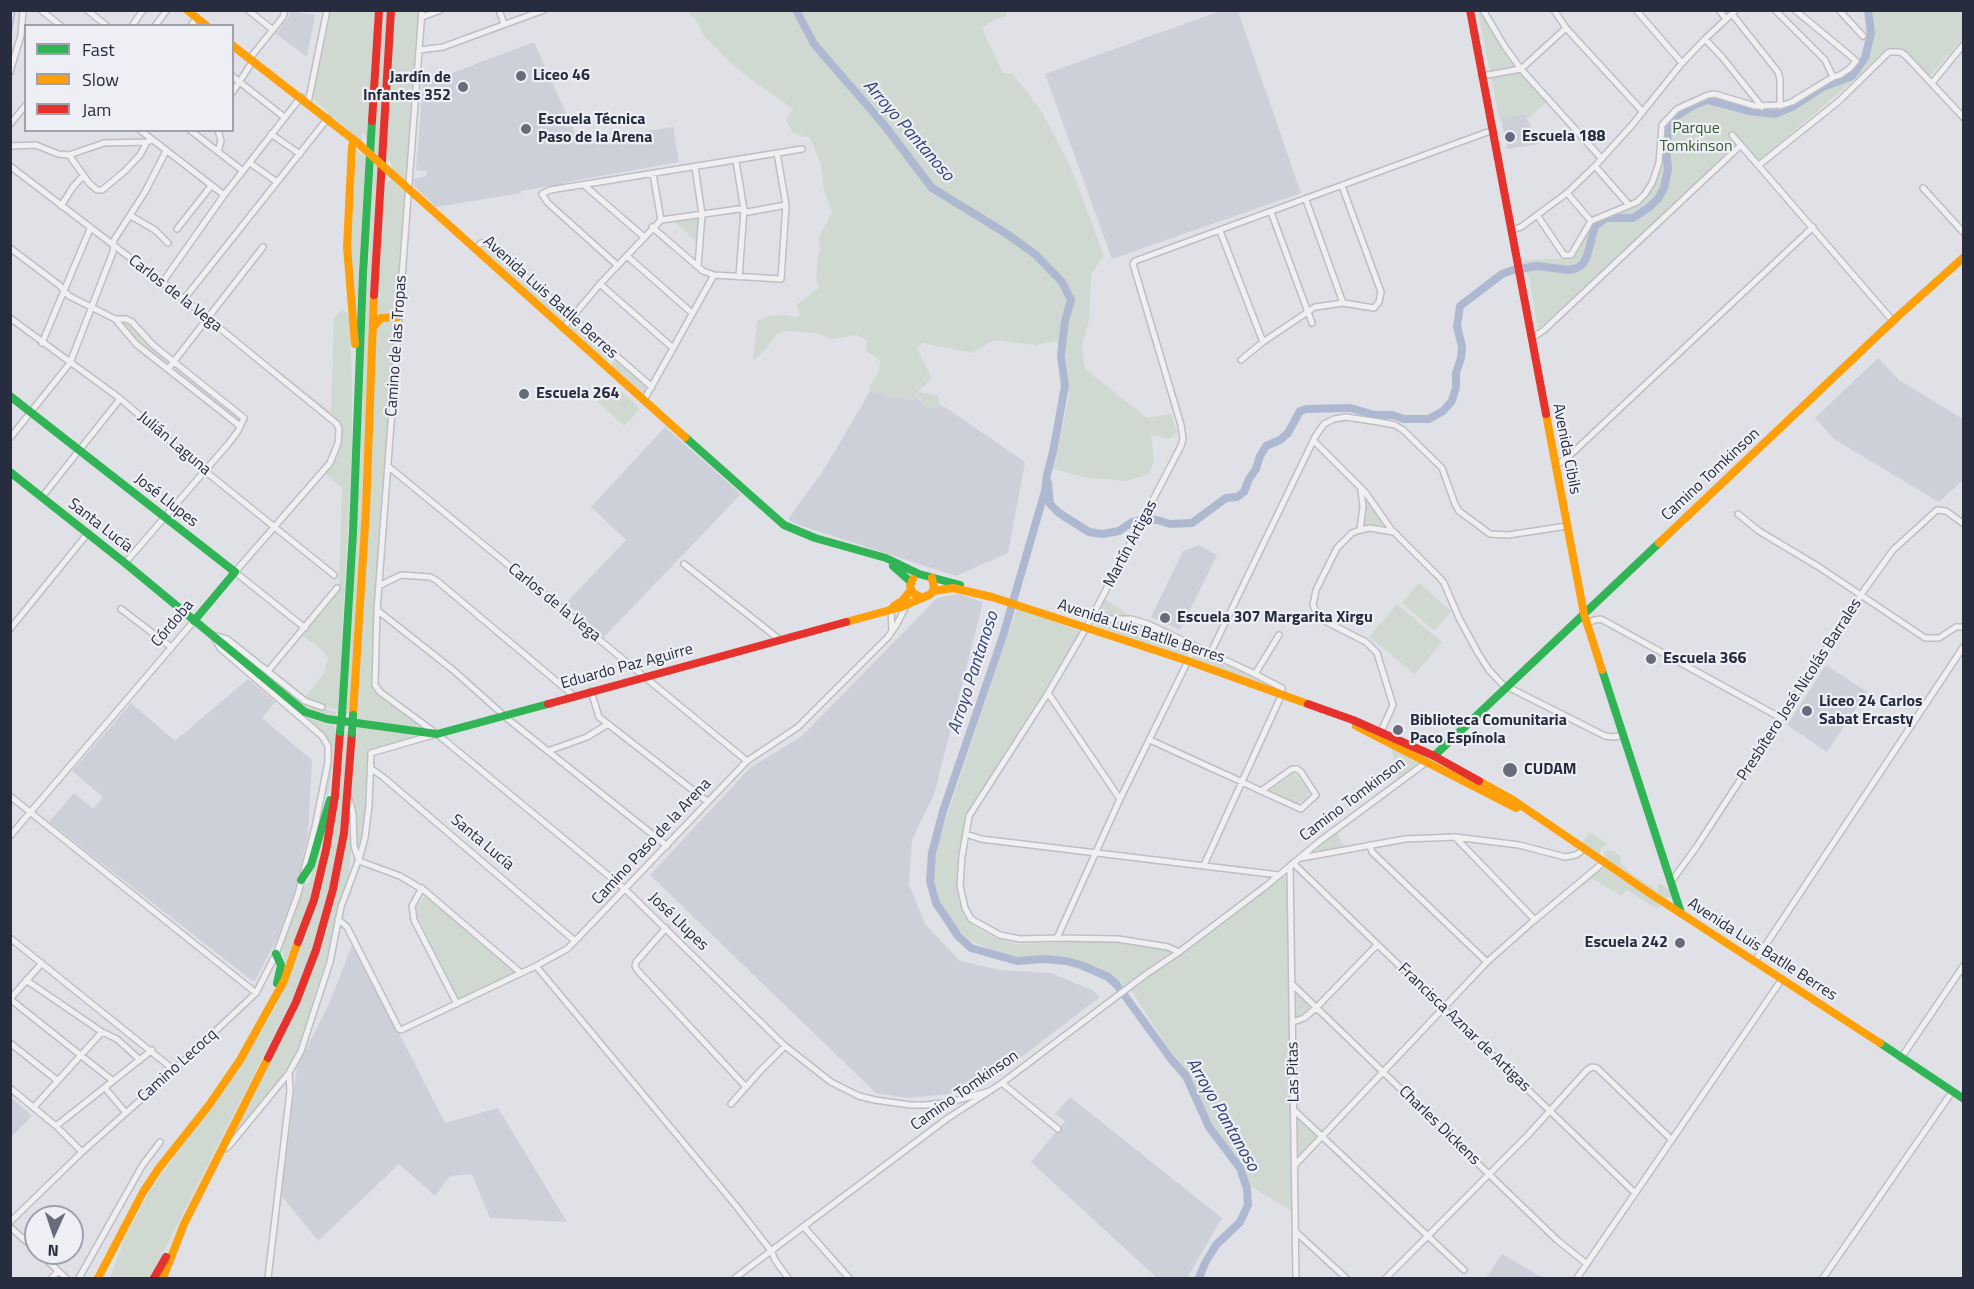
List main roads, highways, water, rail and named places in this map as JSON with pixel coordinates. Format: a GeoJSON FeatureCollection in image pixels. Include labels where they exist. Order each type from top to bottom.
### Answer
{"type":"FeatureCollection","features":[{"type":"Feature","properties":{"kind":"main road"},"geometry":{"type":"LineString","coordinates":[[98,1278],[143,1192],[209,1105],[256,1033],[292,961],[314,900],[329,836],[338,772],[342,714],[379,10]]}},
{"type":"Feature","properties":{"kind":"main road"},"geometry":{"type":"LineString","coordinates":[[154,1278],[296,1002],[323,928],[344,833],[367,490],[372,330],[391,10]]}},
{"type":"Feature","properties":{"kind":"main road","name":"Avenida Cibils"},"geometry":{"type":"LineString","coordinates":[[1470,10],[1584,614],[1671,883],[1673,895],[1669,905]]}},
{"type":"Feature","properties":{"kind":"main road"},"geometry":{"type":"LineString","coordinates":[[194,13],[205,24]]}},
{"type":"Feature","properties":{"kind":"main road","name":"Avenida Luis Batlle Berres"},"geometry":{"type":"LineString","coordinates":[[234,47],[357,143],[784,525],[808,536],[886,558],[919,574]]}},
{"type":"Feature","properties":{"kind":"main road"},"geometry":{"type":"LineString","coordinates":[[357,143],[352,146],[348,247],[359,381]]}},
{"type":"Feature","properties":{"kind":"main road","name":"Camino Tomkinson"},"geometry":{"type":"LineString","coordinates":[[1431,759],[1893,321],[1964,257]]}},
{"type":"Feature","properties":{"kind":"main road"},"geometry":{"type":"LineString","coordinates":[[372,330],[376,321],[381,318],[398,316]]}},
{"type":"Feature","properties":{"kind":"main road","name":"José Llupes"},"geometry":{"type":"LineString","coordinates":[[10,396],[235,572]]}},
{"type":"Feature","properties":{"kind":"main road","name":"Santa Lucía"},"geometry":{"type":"LineString","coordinates":[[10,472],[196,618],[210,633],[305,712],[327,719],[437,734]]}},
{"type":"Feature","properties":{"kind":"main road","name":"Avenida Luis Batlle Berres"},"geometry":{"type":"LineString","coordinates":[[859,551],[896,568],[911,586]]}},
{"type":"Feature","properties":{"kind":"main road","name":"Córdoba"},"geometry":{"type":"LineString","coordinates":[[196,618],[235,572]]}},
{"type":"Feature","properties":{"kind":"main road"},"geometry":{"type":"LineString","coordinates":[[919,574],[926,574],[932,578],[933,591],[925,598],[903,603],[919,574]]}},
{"type":"Feature","properties":{"kind":"main road","name":"Avenida Luis Batlle Berres"},"geometry":{"type":"LineString","coordinates":[[932,578],[963,585],[995,598],[1311,704],[1431,759],[1546,823]]}},
{"type":"Feature","properties":{"kind":"main road"},"geometry":{"type":"LineString","coordinates":[[911,586],[918,597],[925,598]]}},
{"type":"Feature","properties":{"kind":"main road","name":"Avenida Luis Batlle Berres"},"geometry":{"type":"LineString","coordinates":[[933,591],[953,588],[995,598]]}},
{"type":"Feature","properties":{"kind":"main road","name":"Eduardo Paz Aguirre"},"geometry":{"type":"LineString","coordinates":[[437,734],[891,609],[903,603]]}},
{"type":"Feature","properties":{"kind":"main road","name":"Avenida Luis Batlle Berres"},"geometry":{"type":"LineString","coordinates":[[1380,734],[1397,746],[1464,773],[1513,800],[1964,1099]]}},
{"type":"Feature","properties":{"kind":"main road"},"geometry":{"type":"LineString","coordinates":[[302,880],[311,865],[338,772]]}},
{"type":"Feature","properties":{"kind":"main road","name":"Avenida Cibils"},"geometry":{"type":"LineString","coordinates":[[1671,883],[1681,912]]}},
{"type":"Feature","properties":{"kind":"main road"},"geometry":{"type":"LineString","coordinates":[[256,1033],[258,1022],[277,982],[276,954]]}},
{"type":"Feature","properties":{"kind":"main road"},"geometry":{"type":"LineString","coordinates":[[163,1278],[183,1224]]}},
{"type":"Feature","properties":{"kind":"main road"},"geometry":{"type":"LineString","coordinates":[[106,1278],[122,1234]]}},
{"type":"Feature","properties":{"kind":"waterway"},"geometry":{"type":"LineString","coordinates":[[10,39],[15,10]]}},
{"type":"Feature","properties":{"kind":"waterway","name":"Arroyo Pantanoso"},"geometry":{"type":"LineString","coordinates":[[796,10],[814,44],[885,126],[932,188],[1007,234],[1036,255],[1062,282],[1071,300],[1065,321],[1061,355],[1065,386],[1045,491],[1003,636],[943,811],[932,853],[930,881],[936,903],[958,936],[971,948],[1017,961],[1043,959],[1066,961],[1108,977],[1117,985],[1186,1076],[1209,1127],[1240,1168],[1247,1189],[1248,1205],[1240,1222],[1216,1245],[1199,1278]]}},
{"type":"Feature","properties":{"kind":"waterway"},"geometry":{"type":"LineString","coordinates":[[1048,483],[1050,504],[1059,513],[1089,532],[1103,534],[1119,531],[1132,522],[1146,519],[1170,524],[1192,523],[1226,498],[1237,497],[1244,492],[1266,446],[1280,440],[1288,433],[1300,411],[1350,408],[1375,415],[1392,415],[1404,419],[1429,419],[1443,411],[1452,401],[1456,387],[1456,373],[1461,358],[1462,346],[1457,326],[1460,306],[1502,274],[1513,270],[1537,266],[1569,270],[1583,264],[1595,226],[1606,218],[1633,218],[1658,199],[1664,188],[1668,169],[1666,148],[1673,118],[1694,105],[1707,100],[1749,111],[1775,114],[1794,106],[1823,87],[1852,76],[1865,58],[1871,33],[1868,10]]}},
{"type":"Feature","properties":{"kind":"place","name":"Liceo 46"},"geometry":{"type":"Point","coordinates":[521,76]}},
{"type":"Feature","properties":{"kind":"place","name":"Jardín de Infantes 352"},"geometry":{"type":"Point","coordinates":[463,87]}},
{"type":"Feature","properties":{"kind":"place","name":"Escuela Técnica Paso de la Arena"},"geometry":{"type":"Point","coordinates":[526,129]}},
{"type":"Feature","properties":{"kind":"place","name":"Escuela 188"},"geometry":{"type":"Point","coordinates":[1510,137]}},
{"type":"Feature","properties":{"kind":"place","name":"Escuela 264"},"geometry":{"type":"Point","coordinates":[524,394]}},
{"type":"Feature","properties":{"kind":"place","name":"Escuela 307 Margarita Xirgu"},"geometry":{"type":"Point","coordinates":[1165,618]}},
{"type":"Feature","properties":{"kind":"place","name":"Escuela 366"},"geometry":{"type":"Point","coordinates":[1651,659]}},
{"type":"Feature","properties":{"kind":"place","name":"Liceo 24 Carlos Sabat Ercasty"},"geometry":{"type":"Point","coordinates":[1807,711]}},
{"type":"Feature","properties":{"kind":"place","name":"Biblioteca Comunitaria Paco Espínola"},"geometry":{"type":"Point","coordinates":[1398,730]}},
{"type":"Feature","properties":{"kind":"place","name":"CUDAM"},"geometry":{"type":"Point","coordinates":[1510,770]}},
{"type":"Feature","properties":{"kind":"place","name":"Escuela 242"},"geometry":{"type":"Point","coordinates":[1680,943]}},
{"type":"Feature","properties":{"kind":"park label","name":"Parque Tomkinson"},"geometry":{"type":"Point","coordinates":[1696,138]}}]}
